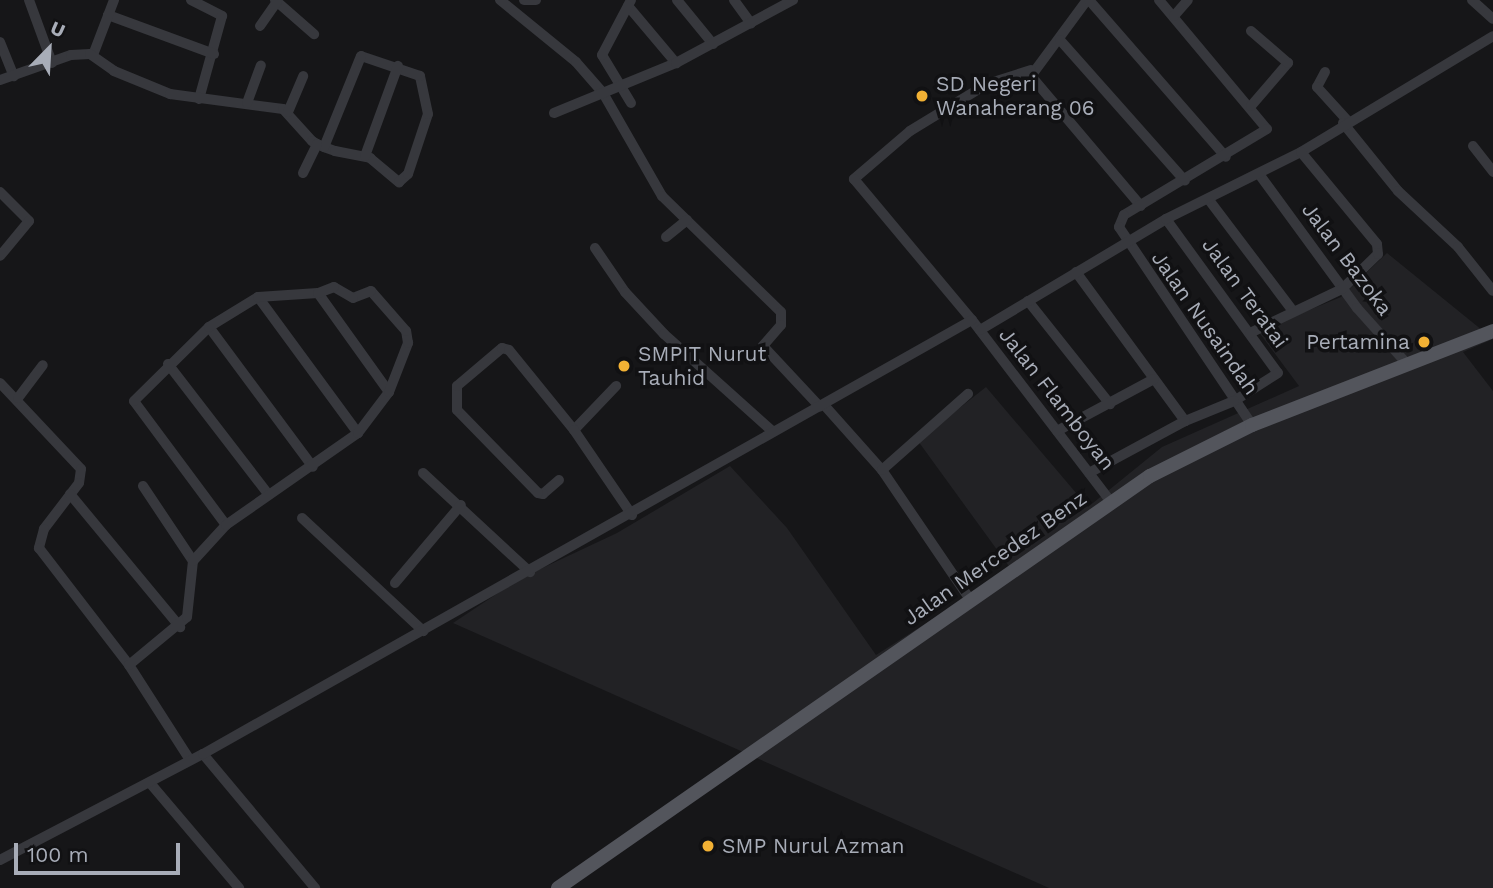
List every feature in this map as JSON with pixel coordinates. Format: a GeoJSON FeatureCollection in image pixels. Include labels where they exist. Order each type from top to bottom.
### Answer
{"type":"FeatureCollection","features":[{"type":"Feature","properties":{"kind":"main road","name":"Jalan Mercedez Benz"},"geometry":{"type":"LineString","coordinates":[[558,888],[1111,502],[1252,425],[1493,331]]}},
{"type":"Feature","properties":{"kind":"street"},"geometry":{"type":"LineString","coordinates":[[29,0],[52,63]]}},
{"type":"Feature","properties":{"kind":"street"},"geometry":{"type":"LineString","coordinates":[[93,55],[114,0]]}},
{"type":"Feature","properties":{"kind":"street"},"geometry":{"type":"LineString","coordinates":[[191,0],[221,13],[214,54],[199,99]]}},
{"type":"Feature","properties":{"kind":"street"},"geometry":{"type":"LineString","coordinates":[[500,0],[576,62],[603,93],[662,196],[781,312],[781,325],[763,346],[882,470],[971,601]]}},
{"type":"Feature","properties":{"kind":"street"},"geometry":{"type":"LineString","coordinates":[[524,0],[536,0]]}},
{"type":"Feature","properties":{"kind":"street"},"geometry":{"type":"LineString","coordinates":[[677,0],[713,44]]}},
{"type":"Feature","properties":{"kind":"street"},"geometry":{"type":"LineString","coordinates":[[734,0],[751,23]]}},
{"type":"Feature","properties":{"kind":"street"},"geometry":{"type":"LineString","coordinates":[[1140,206],[1031,70],[1060,40],[1088,0],[1226,158]]}},
{"type":"Feature","properties":{"kind":"street"},"geometry":{"type":"LineString","coordinates":[[1125,243],[1120,219],[1266,132],[1251,106],[1159,0]]}},
{"type":"Feature","properties":{"kind":"street"},"geometry":{"type":"LineString","coordinates":[[1174,16],[1188,0]]}},
{"type":"Feature","properties":{"kind":"street"},"geometry":{"type":"LineString","coordinates":[[1472,0],[1493,19]]}},
{"type":"Feature","properties":{"kind":"street"},"geometry":{"type":"LineString","coordinates":[[260,26],[276,1],[314,34]]}},
{"type":"Feature","properties":{"kind":"street"},"geometry":{"type":"LineString","coordinates":[[554,113],[676,64],[790,1]]}},
{"type":"Feature","properties":{"kind":"street"},"geometry":{"type":"LineString","coordinates":[[631,103],[602,55],[629,3],[676,64]]}},
{"type":"Feature","properties":{"kind":"street"},"geometry":{"type":"LineString","coordinates":[[108,15],[214,54]]}},
{"type":"Feature","properties":{"kind":"street"},"geometry":{"type":"LineString","coordinates":[[1251,31],[1288,63],[1251,106]]}},
{"type":"Feature","properties":{"kind":"street"},"geometry":{"type":"LineString","coordinates":[[979,330],[1166,219],[1301,152],[1345,121],[1493,36]]}},
{"type":"Feature","properties":{"kind":"street"},"geometry":{"type":"LineString","coordinates":[[1060,40],[1185,181]]}},
{"type":"Feature","properties":{"kind":"street"},"geometry":{"type":"LineString","coordinates":[[0,42],[14,76]]}},
{"type":"Feature","properties":{"kind":"street"},"geometry":{"type":"LineString","coordinates":[[0,80],[78,53],[93,55],[131,79],[199,99],[247,103],[288,113],[321,146],[365,156],[395,180],[403,181],[408,174],[428,114],[428,93],[420,76],[365,55],[359,59],[321,146],[303,173]]}},
{"type":"Feature","properties":{"kind":"street"},"geometry":{"type":"LineString","coordinates":[[247,103],[261,65]]}},
{"type":"Feature","properties":{"kind":"street"},"geometry":{"type":"LineString","coordinates":[[365,156],[398,66]]}},
{"type":"Feature","properties":{"kind":"street","name":"Jalan Flamboyan"},"geometry":{"type":"LineString","coordinates":[[1031,70],[987,84],[909,131],[854,179],[972,320],[1111,502]]}},
{"type":"Feature","properties":{"kind":"street"},"geometry":{"type":"LineString","coordinates":[[1325,72],[1317,87],[1398,191],[1458,247],[1493,291]]}},
{"type":"Feature","properties":{"kind":"street"},"geometry":{"type":"LineString","coordinates":[[288,113],[303,76]]}},
{"type":"Feature","properties":{"kind":"street"},"geometry":{"type":"LineString","coordinates":[[1473,146],[1493,172]]}},
{"type":"Feature","properties":{"kind":"street"},"geometry":{"type":"LineString","coordinates":[[1250,333],[1342,289],[1376,256],[1378,248],[1301,152]]}},
{"type":"Feature","properties":{"kind":"street","name":"Jalan Bazoka"},"geometry":{"type":"LineString","coordinates":[[1259,174],[1342,289],[1407,364]]}},
{"type":"Feature","properties":{"kind":"street"},"geometry":{"type":"LineString","coordinates":[[0,192],[29,221],[0,256]]}},
{"type":"Feature","properties":{"kind":"street"},"geometry":{"type":"LineString","coordinates":[[1209,200],[1293,312]]}},
{"type":"Feature","properties":{"kind":"street","name":"Jalan Teratai"},"geometry":{"type":"LineString","coordinates":[[1089,473],[1185,421],[1234,401],[1277,376],[1250,333],[1166,219]]}},
{"type":"Feature","properties":{"kind":"street"},"geometry":{"type":"LineString","coordinates":[[666,237],[687,220]]}},
{"type":"Feature","properties":{"kind":"street","name":"Jalan Nusaindah"},"geometry":{"type":"LineString","coordinates":[[1125,243],[1252,425]]}},
{"type":"Feature","properties":{"kind":"street"},"geometry":{"type":"LineString","coordinates":[[595,248],[625,292],[664,334],[772,430]]}},
{"type":"Feature","properties":{"kind":"street"},"geometry":{"type":"LineString","coordinates":[[1076,272],[1185,421]]}},
{"type":"Feature","properties":{"kind":"street"},"geometry":{"type":"LineString","coordinates":[[193,561],[226,525],[268,494],[313,467],[358,433],[389,392],[408,343],[406,331],[371,291],[353,298],[334,287],[318,293],[258,297],[209,327],[131,400],[226,525]]}},
{"type":"Feature","properties":{"kind":"street"},"geometry":{"type":"LineString","coordinates":[[318,293],[389,392]]}},
{"type":"Feature","properties":{"kind":"street"},"geometry":{"type":"LineString","coordinates":[[258,297],[358,433]]}},
{"type":"Feature","properties":{"kind":"street"},"geometry":{"type":"LineString","coordinates":[[1028,301],[1110,404]]}},
{"type":"Feature","properties":{"kind":"street"},"geometry":{"type":"LineString","coordinates":[[0,860],[203,754],[632,515],[772,430],[823,406],[972,320]]}},
{"type":"Feature","properties":{"kind":"street"},"geometry":{"type":"LineString","coordinates":[[209,327],[313,467]]}},
{"type":"Feature","properties":{"kind":"street"},"geometry":{"type":"LineString","coordinates":[[559,480],[538,493],[461,416],[454,392],[505,348],[574,430],[632,515]]}},
{"type":"Feature","properties":{"kind":"street"},"geometry":{"type":"LineString","coordinates":[[168,364],[268,494]]}},
{"type":"Feature","properties":{"kind":"street"},"geometry":{"type":"LineString","coordinates":[[18,398],[43,365]]}},
{"type":"Feature","properties":{"kind":"street"},"geometry":{"type":"LineString","coordinates":[[1058,431],[1154,379]]}},
{"type":"Feature","properties":{"kind":"street"},"geometry":{"type":"LineString","coordinates":[[0,383],[18,398],[81,469],[70,494],[44,529],[39,548],[129,665],[190,760]]}},
{"type":"Feature","properties":{"kind":"street"},"geometry":{"type":"LineString","coordinates":[[574,430],[616,386]]}},
{"type":"Feature","properties":{"kind":"street"},"geometry":{"type":"LineString","coordinates":[[882,470],[968,394]]}},
{"type":"Feature","properties":{"kind":"street"},"geometry":{"type":"LineString","coordinates":[[424,473],[530,572]]}},
{"type":"Feature","properties":{"kind":"street"},"geometry":{"type":"LineString","coordinates":[[129,665],[180,626],[193,597],[193,561],[143,486]]}},
{"type":"Feature","properties":{"kind":"street"},"geometry":{"type":"LineString","coordinates":[[70,494],[180,626]]}},
{"type":"Feature","properties":{"kind":"street"},"geometry":{"type":"LineString","coordinates":[[394,583],[461,505]]}},
{"type":"Feature","properties":{"kind":"street"},"geometry":{"type":"LineString","coordinates":[[302,518],[423,631]]}},
{"type":"Feature","properties":{"kind":"street"},"geometry":{"type":"LineString","coordinates":[[203,754],[315,888]]}},
{"type":"Feature","properties":{"kind":"street"},"geometry":{"type":"LineString","coordinates":[[150,783],[239,888]]}},
{"type":"Feature","properties":{"kind":"shaded area"},"geometry":{"type":"Polygon","coordinates":[[[1387,253],[1493,339],[1463,352],[1493,391],[1493,888],[1049,888],[453,623],[519,579],[617,533],[730,466],[787,528],[876,655],[1011,569],[918,441],[986,387],[1088,507],[1162,447],[1299,386],[1258,331],[1341,297],[1387,253]]]}},
{"type":"Feature","properties":{"kind":"place","name":"SD Negeri Wanaherang 06"},"geometry":{"type":"Point","coordinates":[922,96]}},
{"type":"Feature","properties":{"kind":"place","name":"Pertamina"},"geometry":{"type":"Point","coordinates":[1424,342]}},
{"type":"Feature","properties":{"kind":"place","name":"SMPIT Nurut Tauhid"},"geometry":{"type":"Point","coordinates":[624,366]}},
{"type":"Feature","properties":{"kind":"place","name":"SMP Nurul Azman"},"geometry":{"type":"Point","coordinates":[708,846]}}]}
